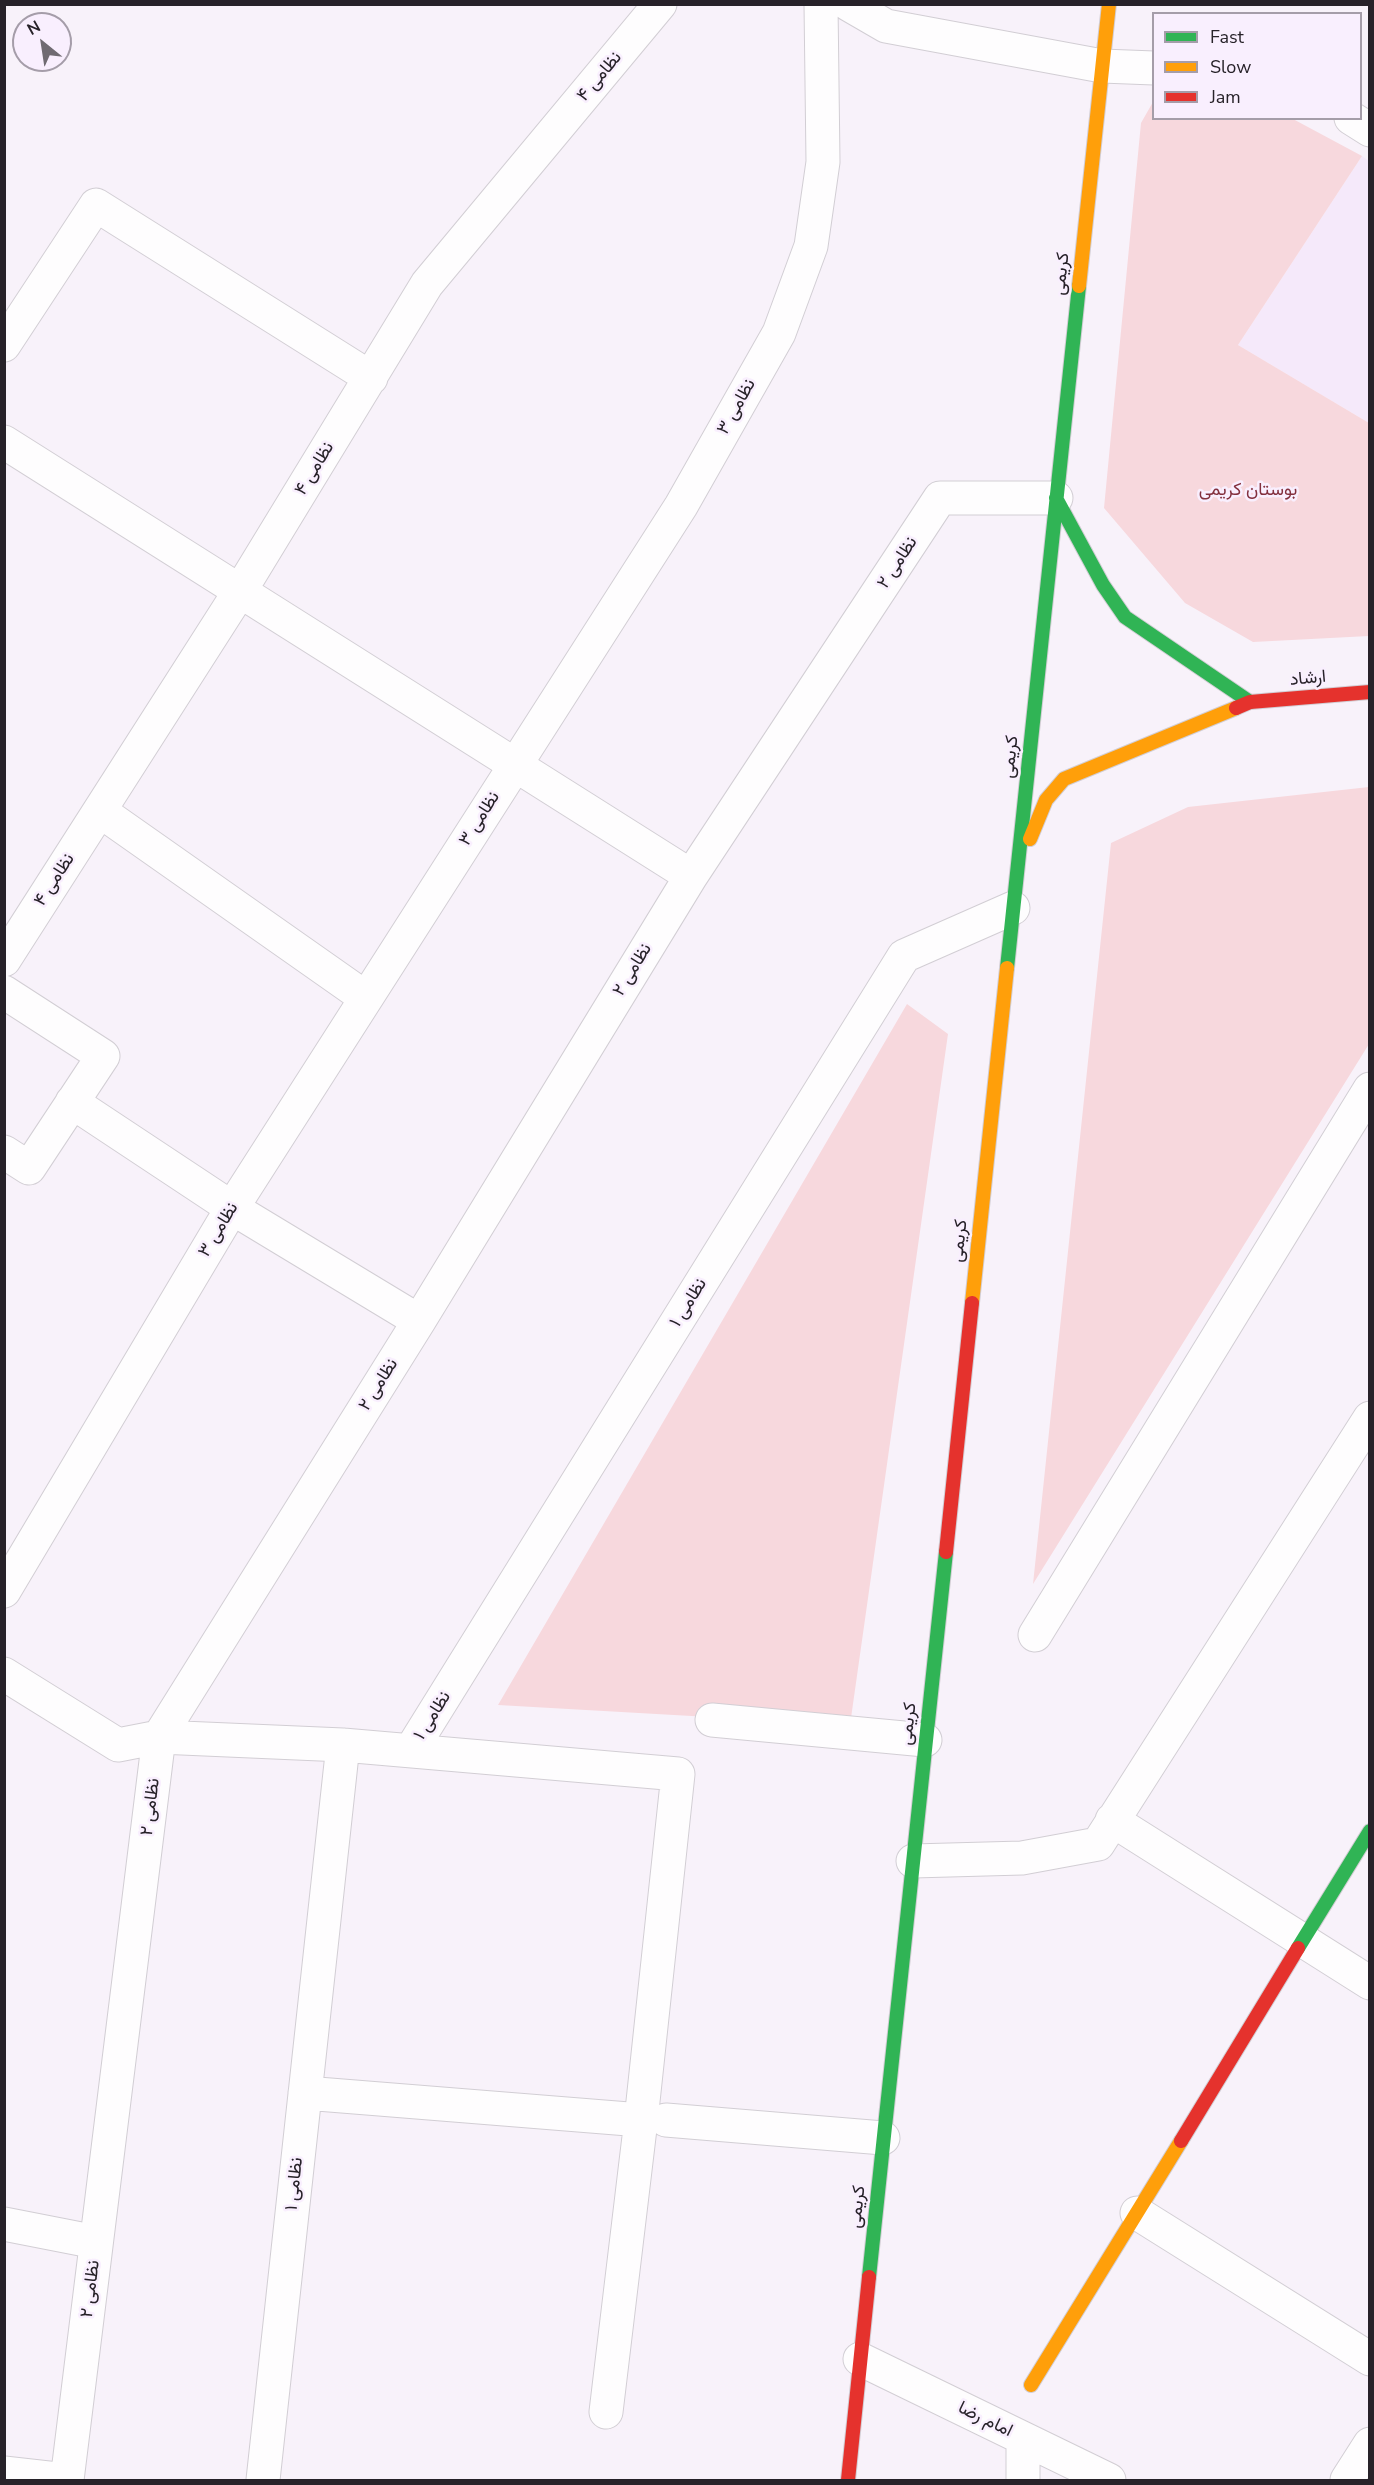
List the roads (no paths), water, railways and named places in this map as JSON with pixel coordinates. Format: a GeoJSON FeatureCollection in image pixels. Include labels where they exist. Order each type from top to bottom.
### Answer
{"type":"FeatureCollection","features":[{"type":"Feature","properties":{"kind":"street","name":"نظامی ۴"},"geometry":{"type":"LineString","coordinates":[[4,960],[240,591],[427,284],[660,4]]}},
{"type":"Feature","properties":{"kind":"street","name":"نظامی ۳"},"geometry":{"type":"LineString","coordinates":[[4,1591],[232,1208],[681,506],[779,333],[811,246],[823,162],[821,4]]}},
{"type":"Feature","properties":{"kind":"street"},"geometry":{"type":"LineString","coordinates":[[848,4],[886,26],[1102,66],[1152,68]]}},
{"type":"Feature","properties":{"kind":"street","name":"کریمی"},"geometry":{"type":"LineString","coordinates":[[848,2481],[1108,4]]}},
{"type":"Feature","properties":{"kind":"street"},"geometry":{"type":"LineString","coordinates":[[1354,120],[1370,130]]}},
{"type":"Feature","properties":{"kind":"street"},"geometry":{"type":"LineString","coordinates":[[4,345],[96,205],[371,378]]}},
{"type":"Feature","properties":{"kind":"street"},"geometry":{"type":"LineString","coordinates":[[4,442],[691,876]]}},
{"type":"Feature","properties":{"kind":"street","name":"نظامی ۲"},"geometry":{"type":"LineString","coordinates":[[66,2481],[159,1737],[419,1321],[691,876],[940,498],[1056,498]]}},
{"type":"Feature","properties":{"kind":"street"},"geometry":{"type":"LineString","coordinates":[[1056,498],[1103,585],[1125,617],[1250,702]]}},
{"type":"Feature","properties":{"kind":"street","name":"ارشاد"},"geometry":{"type":"LineString","coordinates":[[1017,869],[1047,800],[1064,779],[1250,702],[1370,692]]}},
{"type":"Feature","properties":{"kind":"street"},"geometry":{"type":"LineString","coordinates":[[100,811],[366,998]]}},
{"type":"Feature","properties":{"kind":"street","name":"نظامی ۱"},"geometry":{"type":"LineString","coordinates":[[411,1750],[904,956],[1013,908]]}},
{"type":"Feature","properties":{"kind":"street"},"geometry":{"type":"LineString","coordinates":[[4,992],[102,1056],[29,1168],[4,1152]]}},
{"type":"Feature","properties":{"kind":"street"},"geometry":{"type":"LineString","coordinates":[[1035,1635],[1370,1089]]}},
{"type":"Feature","properties":{"kind":"street"},"geometry":{"type":"LineString","coordinates":[[72,1102],[232,1208],[419,1321]]}},
{"type":"Feature","properties":{"kind":"street"},"geometry":{"type":"LineString","coordinates":[[913,1861],[1022,1858],[1098,1844],[1370,1419]]}},
{"type":"Feature","properties":{"kind":"street"},"geometry":{"type":"LineString","coordinates":[[4,1674],[118,1745],[159,1737],[344,1745],[678,1774],[653,2120],[606,2412]]}},
{"type":"Feature","properties":{"kind":"street"},"geometry":{"type":"LineString","coordinates":[[712,1720],[925,1740]]}},
{"type":"Feature","properties":{"kind":"street","name":"نظامی ۱"},"geometry":{"type":"LineString","coordinates":[[263,2481],[344,1745]]}},
{"type":"Feature","properties":{"kind":"street"},"geometry":{"type":"LineString","coordinates":[[1113,1820],[1370,1983]]}},
{"type":"Feature","properties":{"kind":"street"},"geometry":{"type":"LineString","coordinates":[[1031,2385],[1370,1831]]}},
{"type":"Feature","properties":{"kind":"street"},"geometry":{"type":"LineString","coordinates":[[305,2093],[883,2138]]}},
{"type":"Feature","properties":{"kind":"street"},"geometry":{"type":"LineString","coordinates":[[1137,2213],[1370,2359]]}},
{"type":"Feature","properties":{"kind":"street"},"geometry":{"type":"LineString","coordinates":[[4,2224],[96,2242]]}},
{"type":"Feature","properties":{"kind":"street","name":"امام رضا"},"geometry":{"type":"LineString","coordinates":[[860,2359],[1109,2481]]}},
{"type":"Feature","properties":{"kind":"street"},"geometry":{"type":"LineString","coordinates":[[1023,2439],[1023,2481]]}},
{"type":"Feature","properties":{"kind":"street"},"geometry":{"type":"LineString","coordinates":[[1347,2481],[1370,2444]]}},
{"type":"Feature","properties":{"kind":"street"},"geometry":{"type":"LineString","coordinates":[[4,2473],[66,2481]]}},
{"type":"Feature","properties":{"kind":"park label","name":"بوستان کریمی"},"geometry":{"type":"Point","coordinates":[1248,491]}}]}
